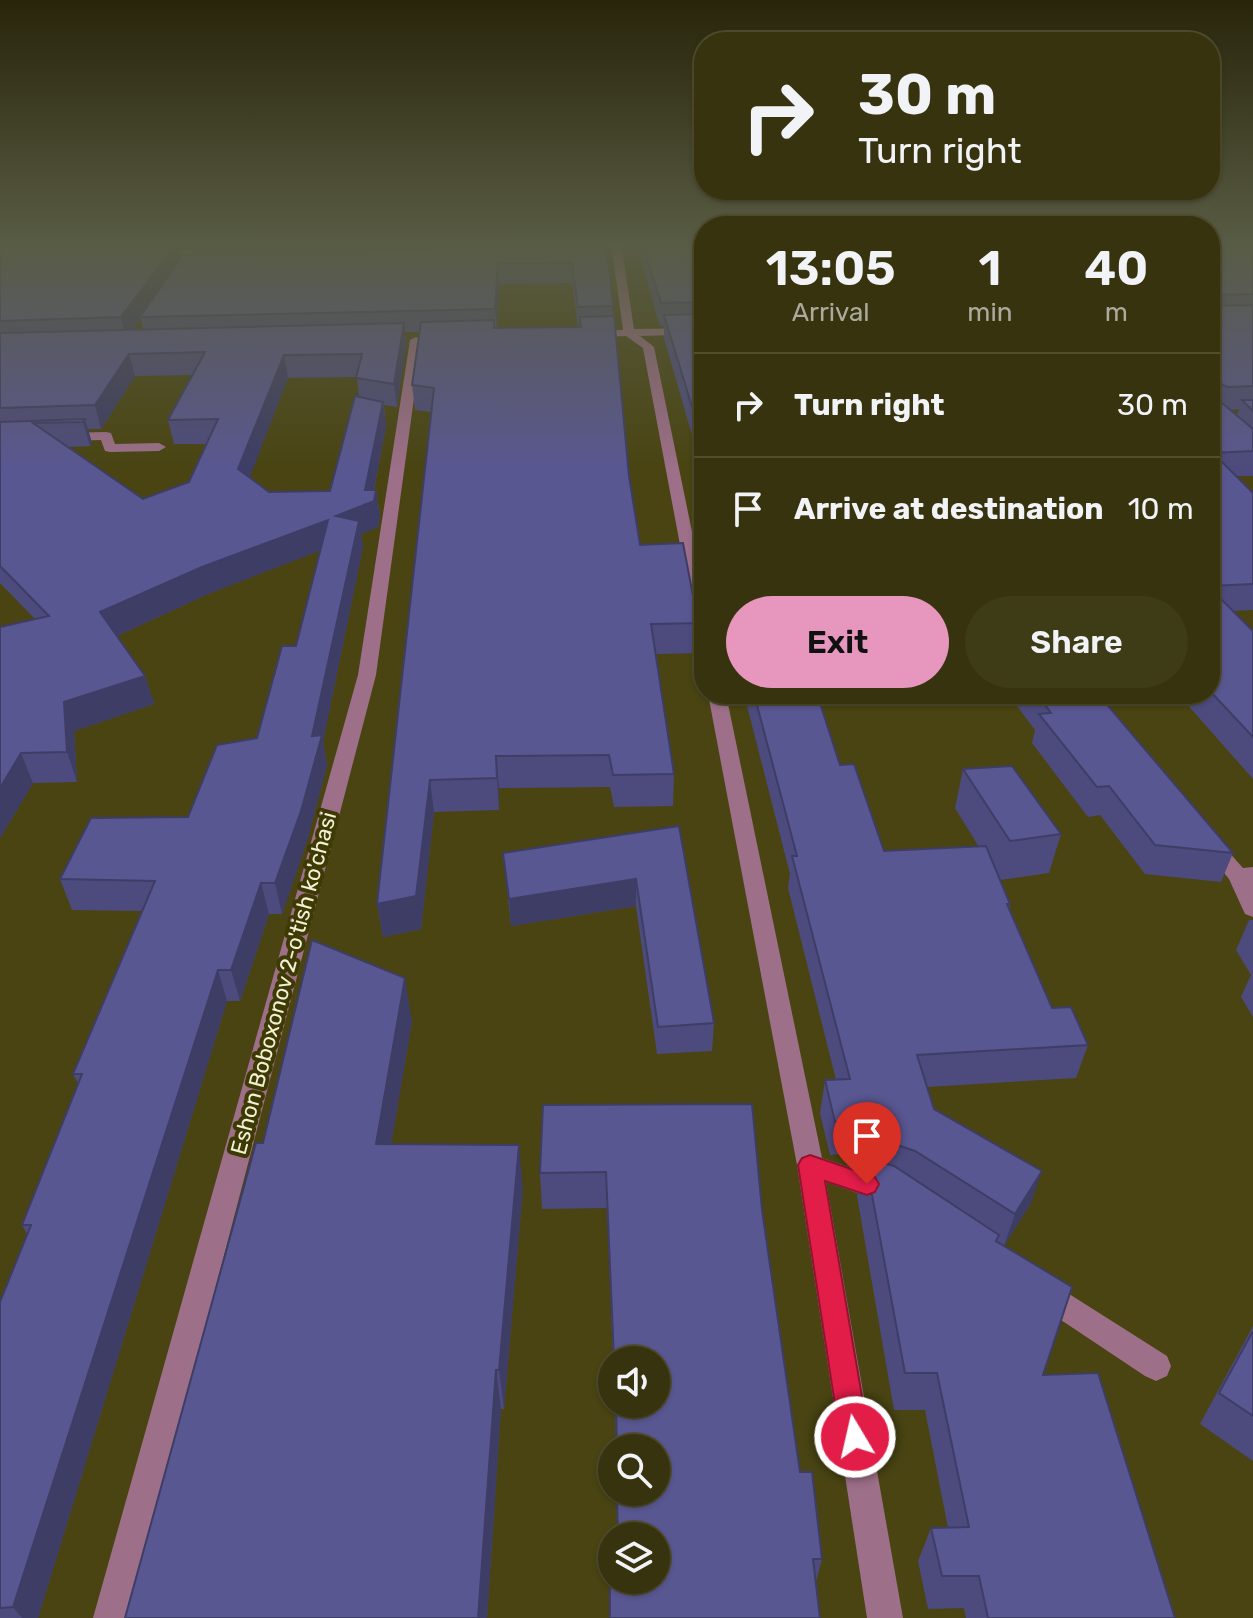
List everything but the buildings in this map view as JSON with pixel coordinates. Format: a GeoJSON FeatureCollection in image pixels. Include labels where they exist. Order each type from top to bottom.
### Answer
{"type":"FeatureCollection","features":[{"type":"Feature","properties":{"kind":"street"},"geometry":{"type":"LineString","coordinates":[[627,319],[629,333],[648,347],[694,579]]}},
{"type":"Feature","properties":{"kind":"street"},"geometry":{"type":"LineString","coordinates":[[568,335],[694,331]]}},
{"type":"Feature","properties":{"kind":"street","name":"Eshon Boboxonov 2-o'tish ko'chasi"},"geometry":{"type":"LineString","coordinates":[[111,1618],[367,675],[416,340]]}},
{"type":"Feature","properties":{"kind":"street"},"geometry":{"type":"LineString","coordinates":[[43,437],[106,436],[110,448],[159,447]]}},
{"type":"Feature","properties":{"kind":"street"},"geometry":{"type":"LineString","coordinates":[[719,704],[810,1165],[885,1618]]}},
{"type":"Feature","properties":{"kind":"street"},"geometry":{"type":"LineString","coordinates":[[1199,833],[1246,875],[1253,909]]}},
{"type":"Feature","properties":{"kind":"street"},"geometry":{"type":"LineString","coordinates":[[810,1165],[895,1194],[908,1202]]}},
{"type":"Feature","properties":{"kind":"street"},"geometry":{"type":"LineString","coordinates":[[1026,1280],[1156,1366]]}},
{"type":"Feature","properties":{"kind":"route"},"geometry":{"type":"LineString","coordinates":[[855,1437],[810,1165],[867,1184]]}}]}
